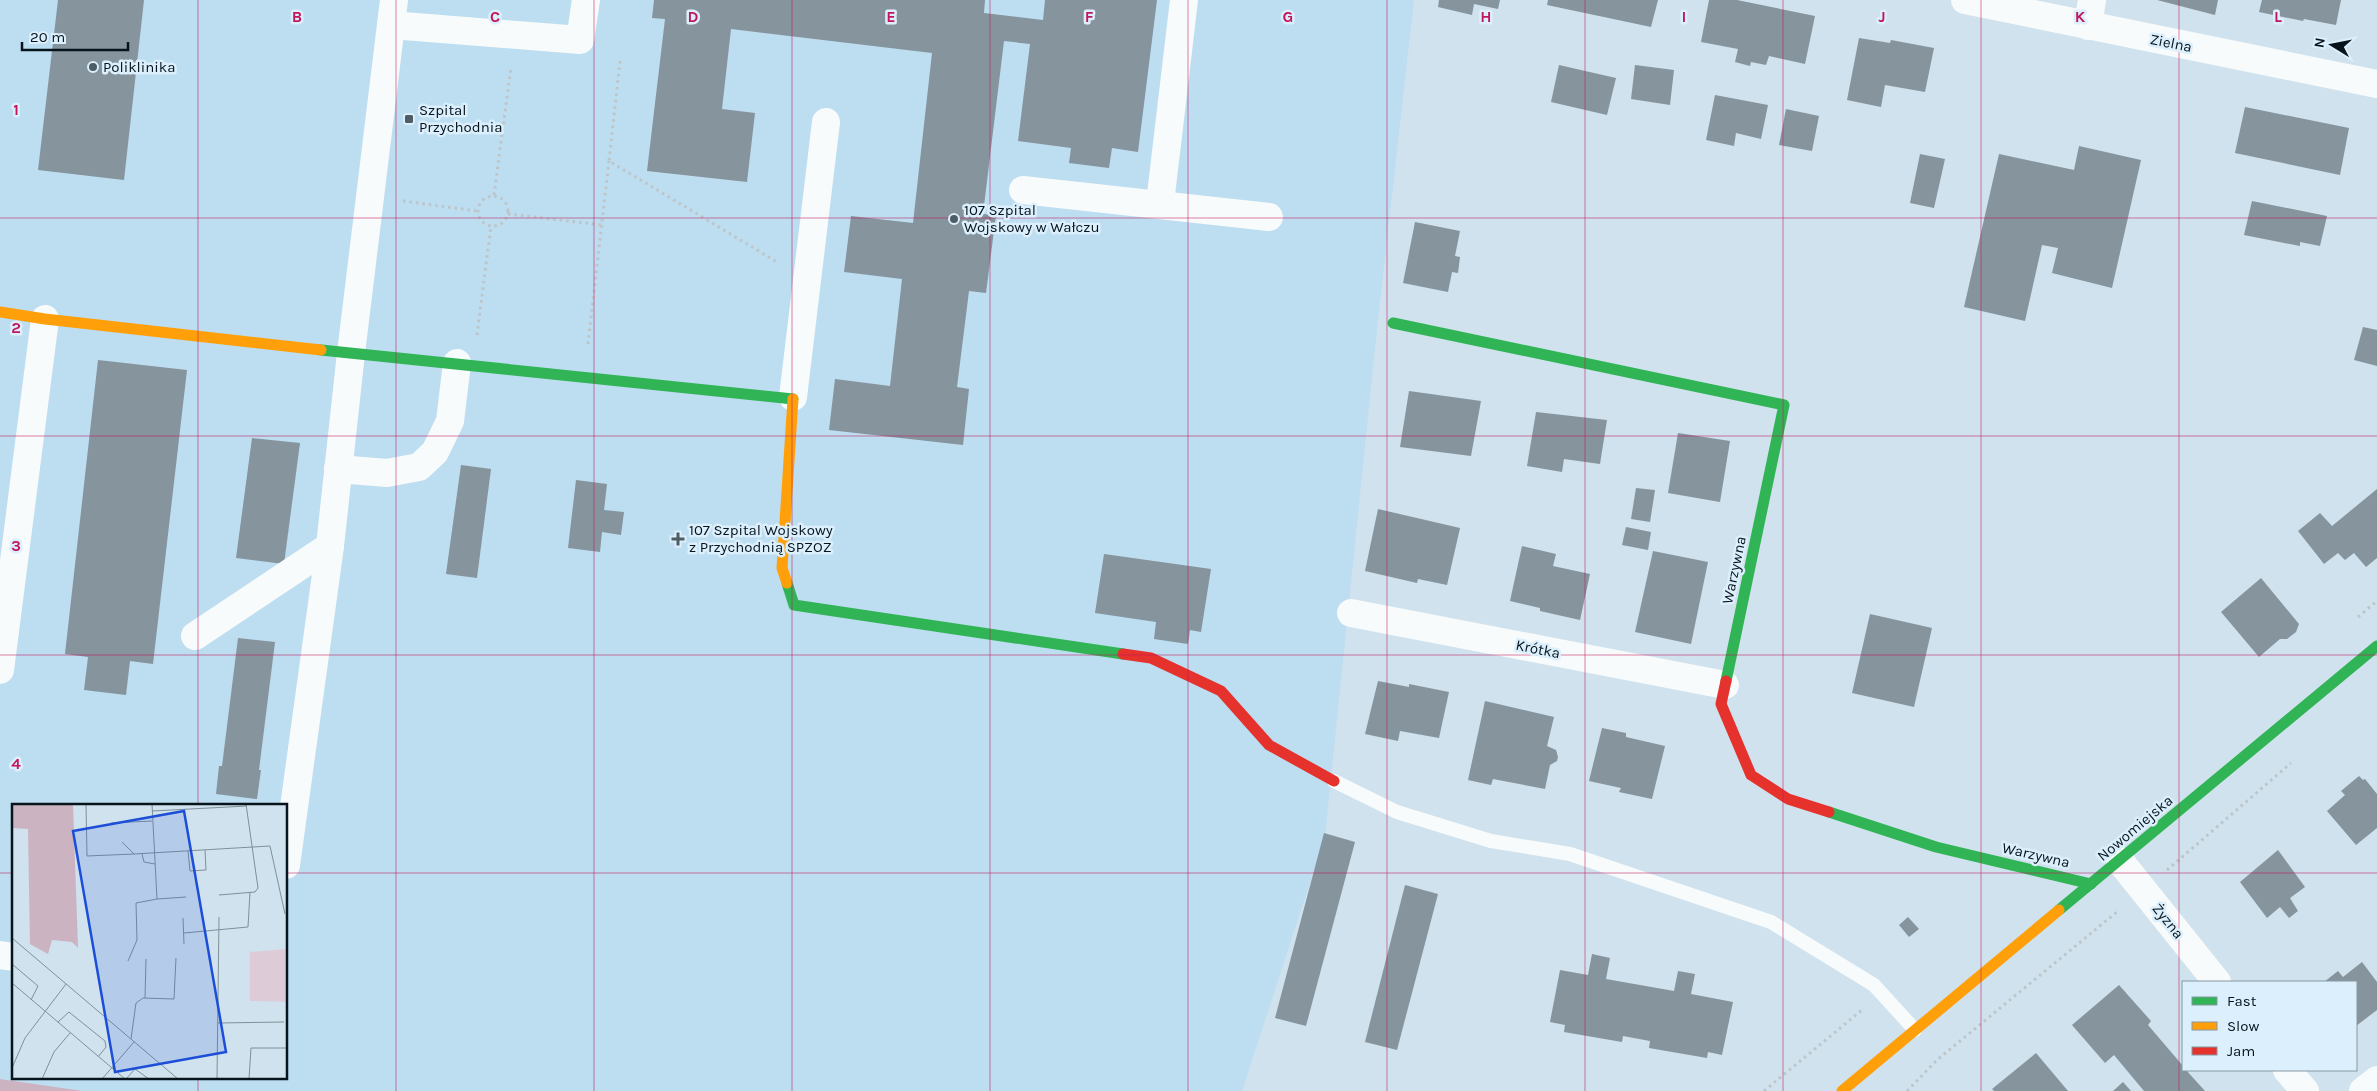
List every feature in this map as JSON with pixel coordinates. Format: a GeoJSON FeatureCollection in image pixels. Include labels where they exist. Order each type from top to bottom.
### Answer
{"type":"FeatureCollection","features":[{"type":"Feature","properties":{"kind":"street"},"geometry":{"type":"LineString","coordinates":[[288,851],[330,546],[351,353],[393,13],[515,35],[580,40],[586,0]]}},
{"type":"Feature","properties":{"kind":"street"},"geometry":{"type":"LineString","coordinates":[[1160,203],[1184,0]]}},
{"type":"Feature","properties":{"kind":"street","name":"Zielna"},"geometry":{"type":"LineString","coordinates":[[1965,0],[2090,13],[2377,84]]}},
{"type":"Feature","properties":{"kind":"street"},"geometry":{"type":"LineString","coordinates":[[826,122],[793,397],[782,568],[794,606],[1152,658],[1221,691],[1269,745],[1334,781]]}},
{"type":"Feature","properties":{"kind":"street"},"geometry":{"type":"LineString","coordinates":[[1023,190],[1160,203],[1269,217]]}},
{"type":"Feature","properties":{"kind":"street"},"geometry":{"type":"LineString","coordinates":[[0,312],[45,319],[351,353],[793,397]]}},
{"type":"Feature","properties":{"kind":"street"},"geometry":{"type":"LineString","coordinates":[[0,670],[45,319]]}},
{"type":"Feature","properties":{"kind":"street","name":"Warzywna"},"geometry":{"type":"LineString","coordinates":[[1393,324],[1784,405],[1721,704],[1751,775],[1788,800],[1936,847],[2091,884]]}},
{"type":"Feature","properties":{"kind":"street"},"geometry":{"type":"LineString","coordinates":[[338,469],[387,473],[419,467],[435,452],[450,421],[465,364]]}},
{"type":"Feature","properties":{"kind":"street"},"geometry":{"type":"LineString","coordinates":[[195,636],[330,546]]}},
{"type":"Feature","properties":{"kind":"street","name":"Krótka"},"geometry":{"type":"LineString","coordinates":[[1351,613],[1725,685]]}},
{"type":"Feature","properties":{"kind":"street","name":"Nowomiejska"},"geometry":{"type":"LineString","coordinates":[[1842,1091],[2377,646]]}},
{"type":"Feature","properties":{"kind":"street","name":"Żyzna"},"geometry":{"type":"LineString","coordinates":[[2120,860],[2216,981]]}},
{"type":"Feature","properties":{"kind":"street"},"geometry":{"type":"LineString","coordinates":[[2289,1071],[2304,1091]]}},
{"type":"Feature","properties":{"kind":"street"},"geometry":{"type":"LineString","coordinates":[[2363,1091],[2377,1080]]}},
{"type":"Feature","properties":{"kind":"lane"},"geometry":{"type":"LineString","coordinates":[[1334,781],[1397,812],[1491,842],[1570,854],[1771,922],[1874,985],[1915,1030]]}},
{"type":"Feature","properties":{"kind":"path"},"geometry":{"type":"LineString","coordinates":[[494,195],[515,35]]}},
{"type":"Feature","properties":{"kind":"path"},"geometry":{"type":"LineString","coordinates":[[585,376],[620,62]]}},
{"type":"Feature","properties":{"kind":"path"},"geometry":{"type":"LineString","coordinates":[[610,161],[807,280]]}},
{"type":"Feature","properties":{"kind":"path"},"geometry":{"type":"LineString","coordinates":[[494,195],[505,202],[508,214],[503,222],[491,226],[481,221],[478,211],[480,202],[494,195]]}},
{"type":"Feature","properties":{"kind":"path"},"geometry":{"type":"LineString","coordinates":[[370,197],[478,211]]}},
{"type":"Feature","properties":{"kind":"path"},"geometry":{"type":"LineString","coordinates":[[508,214],[602,225]]}},
{"type":"Feature","properties":{"kind":"path"},"geometry":{"type":"LineString","coordinates":[[465,364],[491,226]]}},
{"type":"Feature","properties":{"kind":"path"},"geometry":{"type":"LineString","coordinates":[[1764,1091],[1882,994]]}},
{"type":"Feature","properties":{"kind":"shaded area","name":"107 Szpital Wojskowy z Przychodnią SPZOZ"},"geometry":{"type":"Polygon","coordinates":[[[0,0],[1414,0],[1378,319],[1325,836],[1242,1091],[83,1091],[0,1079],[0,0]]]}},
{"type":"Feature","properties":{"kind":"shaded area"},"geometry":{"type":"Polygon","coordinates":[[[0,1079],[83,1091],[0,1091],[0,1079]]]}},
{"type":"Feature","properties":{"kind":"building","name":"Poliklinika"},"geometry":{"type":"Polygon","coordinates":[[[58,0],[144,0],[124,180],[38,170],[58,0]]]}},
{"type":"Feature","properties":{"kind":"building","name":"107 Szpital Wojskowy w Wałczu"},"geometry":{"type":"Polygon","coordinates":[[[654,0],[985,0],[984,13],[1043,20],[1045,0],[1157,0],[1138,152],[1112,148],[1109,168],[1069,163],[1071,148],[1018,141],[1030,44],[1004,41],[983,214],[996,215],[986,293],[969,291],[957,387],[969,389],[963,445],[829,430],[835,379],[890,386],[902,279],[844,272],[851,216],[913,223],[932,53],[731,29],[722,109],[755,113],[747,182],[647,171],[665,19],[652,18],[654,0]]]}},
{"type":"Feature","properties":{"kind":"building"},"geometry":{"type":"Polygon","coordinates":[[[1439,0],[1500,0],[1498,9],[1474,4],[1472,15],[1438,7],[1439,0]]]}},
{"type":"Feature","properties":{"kind":"building"},"geometry":{"type":"Polygon","coordinates":[[[1548,0],[1658,0],[1651,27],[1547,5],[1548,0]]]}},
{"type":"Feature","properties":{"kind":"building"},"geometry":{"type":"Polygon","coordinates":[[[1709,0],[1737,0],[1815,16],[1805,64],[1769,56],[1766,65],[1751,62],[1750,66],[1735,62],[1738,49],[1701,42],[1709,0]]]}},
{"type":"Feature","properties":{"kind":"building"},"geometry":{"type":"Polygon","coordinates":[[[2157,0],[2218,0],[2215,15],[2157,0]]]}},
{"type":"Feature","properties":{"kind":"building"},"geometry":{"type":"Polygon","coordinates":[[[2262,0],[2341,0],[2336,25],[2304,19],[2303,21],[2259,12],[2262,0]]]}},
{"type":"Feature","properties":{"kind":"building"},"geometry":{"type":"Polygon","coordinates":[[[1859,38],[1890,43],[1891,40],[1934,48],[1925,92],[1885,85],[1881,107],[1847,100],[1859,38]]]}},
{"type":"Feature","properties":{"kind":"building"},"geometry":{"type":"Polygon","coordinates":[[[1559,65],[1616,78],[1607,115],[1551,102],[1559,65]]]}},
{"type":"Feature","properties":{"kind":"building"},"geometry":{"type":"Polygon","coordinates":[[[1635,65],[1674,70],[1670,105],[1631,99],[1635,65]]]}},
{"type":"Feature","properties":{"kind":"building"},"geometry":{"type":"Polygon","coordinates":[[[1715,95],[1768,105],[1761,139],[1736,133],[1734,146],[1706,140],[1715,95]]]}},
{"type":"Feature","properties":{"kind":"building"},"geometry":{"type":"Polygon","coordinates":[[[2245,107],[2349,128],[2340,175],[2235,153],[2245,107]]]}},
{"type":"Feature","properties":{"kind":"building"},"geometry":{"type":"Polygon","coordinates":[[[1786,109],[1819,116],[1812,151],[1779,145],[1786,109]]]}},
{"type":"Feature","properties":{"kind":"building"},"geometry":{"type":"Polygon","coordinates":[[[2079,146],[2141,160],[2112,288],[2052,273],[2058,248],[2042,245],[2025,321],[1964,307],[1999,154],[2074,170],[2079,146]]]}},
{"type":"Feature","properties":{"kind":"building"},"geometry":{"type":"Polygon","coordinates":[[[1920,154],[1945,159],[1934,208],[1910,203],[1920,154]]]}},
{"type":"Feature","properties":{"kind":"building"},"geometry":{"type":"Polygon","coordinates":[[[2252,201],[2327,216],[2320,246],[2300,242],[2300,246],[2244,235],[2252,201]]]}},
{"type":"Feature","properties":{"kind":"building"},"geometry":{"type":"Polygon","coordinates":[[[1415,222],[1460,231],[1455,256],[1460,257],[1458,273],[1452,272],[1448,292],[1403,283],[1415,222]]]}},
{"type":"Feature","properties":{"kind":"building"},"geometry":{"type":"Polygon","coordinates":[[[2363,327],[2377,330],[2377,366],[2354,360],[2363,327]]]}},
{"type":"Feature","properties":{"kind":"building"},"geometry":{"type":"Polygon","coordinates":[[[98,360],[187,370],[153,664],[130,661],[126,695],[84,690],[88,657],[65,654],[98,360]]]}},
{"type":"Feature","properties":{"kind":"building"},"geometry":{"type":"Polygon","coordinates":[[[1409,391],[1481,401],[1471,456],[1400,447],[1409,391]]]}},
{"type":"Feature","properties":{"kind":"building"},"geometry":{"type":"Polygon","coordinates":[[[1536,412],[1607,420],[1600,464],[1564,459],[1562,472],[1527,466],[1536,412]]]}},
{"type":"Feature","properties":{"kind":"building"},"geometry":{"type":"Polygon","coordinates":[[[1678,433],[1730,441],[1720,502],[1668,493],[1678,433]]]}},
{"type":"Feature","properties":{"kind":"building"},"geometry":{"type":"Polygon","coordinates":[[[252,438],[300,443],[284,564],[236,558],[252,438]]]}},
{"type":"Feature","properties":{"kind":"building"},"geometry":{"type":"Polygon","coordinates":[[[461,465],[491,469],[477,578],[446,574],[461,465]]]}},
{"type":"Feature","properties":{"kind":"building"},"geometry":{"type":"Polygon","coordinates":[[[576,480],[607,484],[604,510],[624,512],[621,535],[602,532],[600,552],[568,548],[576,480]]]}},
{"type":"Feature","properties":{"kind":"building"},"geometry":{"type":"Polygon","coordinates":[[[1636,488],[1655,490],[1650,522],[1631,519],[1636,488]]]}},
{"type":"Feature","properties":{"kind":"building"},"geometry":{"type":"Polygon","coordinates":[[[2377,489],[2377,558],[2366,567],[2354,553],[2345,560],[2338,553],[2324,564],[2298,531],[2320,513],[2332,526],[2377,489]]]}},
{"type":"Feature","properties":{"kind":"building"},"geometry":{"type":"Polygon","coordinates":[[[1378,509],[1460,528],[1447,585],[1418,579],[1417,583],[1365,571],[1378,509]]]}},
{"type":"Feature","properties":{"kind":"building"},"geometry":{"type":"Polygon","coordinates":[[[1626,527],[1651,532],[1648,550],[1622,545],[1626,527]]]}},
{"type":"Feature","properties":{"kind":"building"},"geometry":{"type":"Polygon","coordinates":[[[1522,546],[1556,554],[1553,566],[1590,574],[1580,620],[1540,611],[1540,608],[1510,601],[1522,546]]]}},
{"type":"Feature","properties":{"kind":"building"},"geometry":{"type":"Polygon","coordinates":[[[1653,551],[1708,562],[1691,644],[1635,632],[1653,551]]]}},
{"type":"Feature","properties":{"kind":"building"},"geometry":{"type":"Polygon","coordinates":[[[1104,554],[1211,569],[1201,632],[1190,630],[1188,644],[1154,639],[1156,622],[1095,613],[1104,554]]]}},
{"type":"Feature","properties":{"kind":"building"},"geometry":{"type":"Polygon","coordinates":[[[2261,578],[2299,624],[2296,632],[2287,639],[2280,639],[2259,657],[2221,612],[2261,578]]]}},
{"type":"Feature","properties":{"kind":"building"},"geometry":{"type":"Polygon","coordinates":[[[1870,614],[1932,628],[1914,707],[1852,693],[1870,614]]]}},
{"type":"Feature","properties":{"kind":"building"},"geometry":{"type":"Polygon","coordinates":[[[238,638],[275,642],[257,799],[216,794],[219,766],[222,766],[238,638]]]}},
{"type":"Feature","properties":{"kind":"building"},"geometry":{"type":"Polygon","coordinates":[[[1378,681],[1409,687],[1409,684],[1449,692],[1439,738],[1400,731],[1398,741],[1365,734],[1378,681]]]}},
{"type":"Feature","properties":{"kind":"building"},"geometry":{"type":"Polygon","coordinates":[[[1485,701],[1554,717],[1547,746],[1556,750],[1558,757],[1557,761],[1550,765],[1545,789],[1493,779],[1491,785],[1468,780],[1485,701]]]}},
{"type":"Feature","properties":{"kind":"building"},"geometry":{"type":"Polygon","coordinates":[[[1602,728],[1626,733],[1626,737],[1665,746],[1652,799],[1619,792],[1621,788],[1589,781],[1602,728]]]}},
{"type":"Feature","properties":{"kind":"building"},"geometry":{"type":"Polygon","coordinates":[[[2359,776],[2363,780],[2365,779],[2377,794],[2377,828],[2356,845],[2327,811],[2345,795],[2341,791],[2359,776]]]}},
{"type":"Feature","properties":{"kind":"building"},"geometry":{"type":"Polygon","coordinates":[[[1324,833],[1355,842],[1306,1026],[1275,1018],[1324,833]]]}},
{"type":"Feature","properties":{"kind":"building"},"geometry":{"type":"Polygon","coordinates":[[[2278,850],[2305,887],[2290,898],[2298,911],[2289,918],[2280,907],[2267,918],[2240,882],[2278,850]]]}},
{"type":"Feature","properties":{"kind":"building"},"geometry":{"type":"Polygon","coordinates":[[[1405,885],[1438,894],[1397,1050],[1365,1042],[1405,885]]]}},
{"type":"Feature","properties":{"kind":"building"},"geometry":{"type":"Polygon","coordinates":[[[1908,917],[1919,929],[1909,937],[1899,925],[1908,917]]]}},
{"type":"Feature","properties":{"kind":"building"},"geometry":{"type":"Polygon","coordinates":[[[1592,954],[1610,958],[1606,979],[1674,991],[1678,971],[1695,974],[1691,994],[1733,1002],[1722,1055],[1708,1052],[1707,1058],[1649,1048],[1650,1041],[1623,1036],[1622,1042],[1564,1032],[1565,1025],[1550,1022],[1560,970],[1588,975],[1592,954]]]}},
{"type":"Feature","properties":{"kind":"building"},"geometry":{"type":"Polygon","coordinates":[[[2362,962],[2377,982],[2377,1010],[2357,1025],[2357,981],[2325,981],[2338,971],[2343,977],[2362,962]]]}},
{"type":"Feature","properties":{"kind":"building"},"geometry":{"type":"Polygon","coordinates":[[[2119,985],[2151,1021],[2148,1025],[2182,1065],[2182,1071],[2187,1071],[2205,1091],[2144,1091],[2114,1055],[2105,1063],[2072,1025],[2119,985]]]}},
{"type":"Feature","properties":{"kind":"building"},"geometry":{"type":"Polygon","coordinates":[[[2036,1053],[2068,1091],[1994,1091],[1992,1089],[2036,1053]]]}},
{"type":"Feature","properties":{"kind":"building"},"geometry":{"type":"Polygon","coordinates":[[[2123,1082],[2131,1091],[2113,1091],[2123,1082]]]}},
{"type":"Feature","properties":{"kind":"traffic: fast"},"geometry":{"type":"LineString","coordinates":[[1393,323],[1784,405],[1726,681]]}},
{"type":"Feature","properties":{"kind":"traffic: fast"},"geometry":{"type":"LineString","coordinates":[[321,350],[793,399]]}},
{"type":"Feature","properties":{"kind":"traffic: fast"},"geometry":{"type":"LineString","coordinates":[[787,583],[794,605],[1123,654]]}},
{"type":"Feature","properties":{"kind":"traffic: fast"},"geometry":{"type":"LineString","coordinates":[[2059,910],[2377,646]]}},
{"type":"Feature","properties":{"kind":"traffic: fast"},"geometry":{"type":"LineString","coordinates":[[1829,812],[1936,847],[2091,884]]}},
{"type":"Feature","properties":{"kind":"traffic: slow"},"geometry":{"type":"LineString","coordinates":[[0,312],[45,319],[321,350]]}},
{"type":"Feature","properties":{"kind":"traffic: slow"},"geometry":{"type":"LineString","coordinates":[[787,583],[782,568],[793,399]]}},
{"type":"Feature","properties":{"kind":"traffic: slow"},"geometry":{"type":"LineString","coordinates":[[1842,1091],[2059,910]]}},
{"type":"Feature","properties":{"kind":"traffic: jam"},"geometry":{"type":"LineString","coordinates":[[1123,654],[1151,658],[1221,691],[1269,745],[1334,781]]}},
{"type":"Feature","properties":{"kind":"traffic: jam"},"geometry":{"type":"LineString","coordinates":[[1726,681],[1721,704],[1751,775],[1788,799],[1829,812]]}},
{"type":"Feature","properties":{"kind":"place","name":"Poliklinika"},"geometry":{"type":"Point","coordinates":[93,67]}},
{"type":"Feature","properties":{"kind":"place","name":"Szpital Przychodnia"},"geometry":{"type":"Point","coordinates":[409,119]}},
{"type":"Feature","properties":{"kind":"place","name":"107 Szpital Wojskowy w Wałczu"},"geometry":{"type":"Point","coordinates":[954,219]}},
{"type":"Feature","properties":{"kind":"place","name":"107 Szpital Wojskowy z Przychodnią SPZOZ"},"geometry":{"type":"Point","coordinates":[678,539]}}]}
